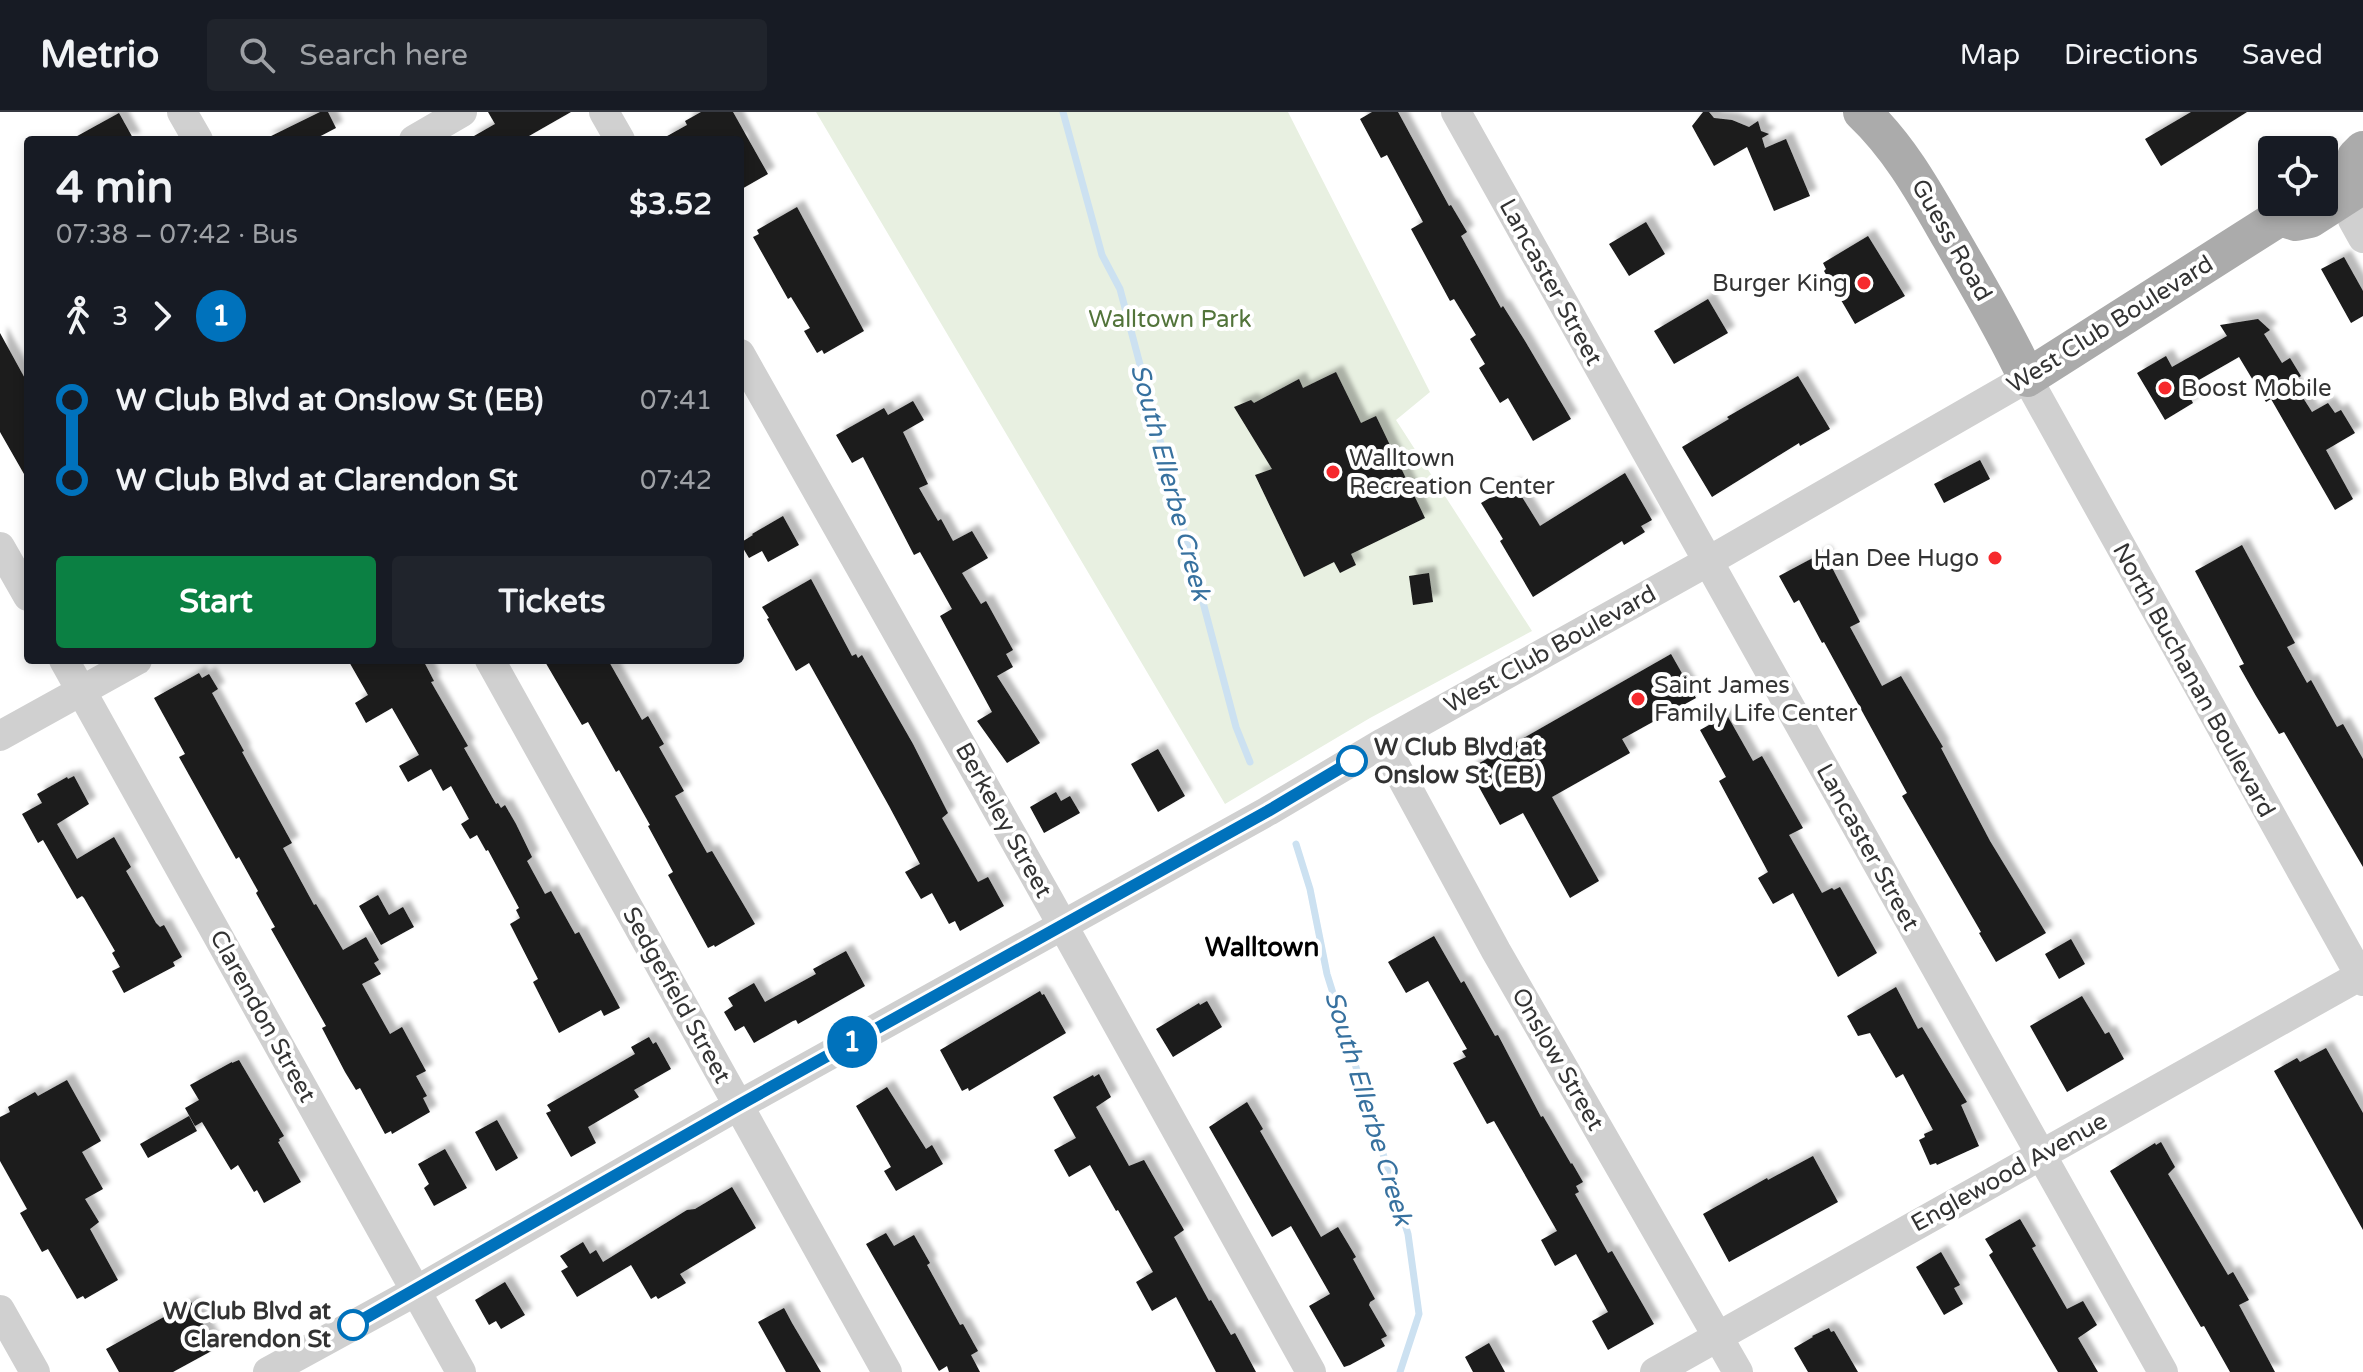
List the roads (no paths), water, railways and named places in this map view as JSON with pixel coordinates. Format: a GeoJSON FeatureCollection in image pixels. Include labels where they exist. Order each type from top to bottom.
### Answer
{"type":"FeatureCollection","features":[{"type":"Feature","properties":{"kind":"main road","name":"Guess Road"},"geometry":{"type":"LineString","coordinates":[[1862,112],[1879,128],[1919,182],[2004,330],[2027,378]]}},
{"type":"Feature","properties":{"kind":"main road"},"geometry":{"type":"LineString","coordinates":[[2338,155],[2363,137]]}},
{"type":"Feature","properties":{"kind":"main road"},"geometry":{"type":"LineString","coordinates":[[2355,190],[2356,157],[2363,150]]}},
{"type":"Feature","properties":{"kind":"main road","name":"West Club Boulevard"},"geometry":{"type":"LineString","coordinates":[[2027,378],[2273,216]]}},
{"type":"Feature","properties":{"kind":"main road","name":"West Club Boulevard"},"geometry":{"type":"LineString","coordinates":[[2289,216],[2296,222],[2311,216]]}},
{"type":"Feature","properties":{"kind":"street"},"geometry":{"type":"LineString","coordinates":[[182,112],[196,136]]}},
{"type":"Feature","properties":{"kind":"street"},"geometry":{"type":"LineString","coordinates":[[421,136],[462,112]]}},
{"type":"Feature","properties":{"kind":"street"},"geometry":{"type":"LineString","coordinates":[[604,112],[618,136]]}},
{"type":"Feature","properties":{"kind":"street","name":"Lancaster Street"},"geometry":{"type":"LineString","coordinates":[[1456,112],[2163,1372]]}},
{"type":"Feature","properties":{"kind":"street"},"geometry":{"type":"LineString","coordinates":[[2355,190],[2353,220],[2363,238]]}},
{"type":"Feature","properties":{"kind":"street","name":"Berkeley Street"},"geometry":{"type":"LineString","coordinates":[[744,361],[1311,1372]]}},
{"type":"Feature","properties":{"kind":"street","name":"West Club Boulevard"},"geometry":{"type":"LineString","coordinates":[[268,1372],[416,1291],[739,1105],[1268,811],[2027,378]]}},
{"type":"Feature","properties":{"kind":"street","name":"North Buchanan Boulevard"},"geometry":{"type":"LineString","coordinates":[[2027,378],[2362,976]]}},
{"type":"Feature","properties":{"kind":"street"},"geometry":{"type":"LineString","coordinates":[[0,547],[24,589]]}},
{"type":"Feature","properties":{"kind":"street","name":"Clarendon Street"},"geometry":{"type":"LineString","coordinates":[[66,664],[461,1372]]}},
{"type":"Feature","properties":{"kind":"street"},"geometry":{"type":"LineString","coordinates":[[0,736],[130,664]]}},
{"type":"Feature","properties":{"kind":"street","name":"Sedgefield Street"},"geometry":{"type":"LineString","coordinates":[[492,664],[887,1372]]}},
{"type":"Feature","properties":{"kind":"street","name":"Onslow Street"},"geometry":{"type":"LineString","coordinates":[[1383,743],[1496,951],[1738,1372]]}},
{"type":"Feature","properties":{"kind":"street","name":"Englewood Avenue"},"geometry":{"type":"LineString","coordinates":[[1655,1372],[2362,976]]}},
{"type":"Feature","properties":{"kind":"street"},"geometry":{"type":"LineString","coordinates":[[0,1310],[35,1372]]}},
{"type":"Feature","properties":{"kind":"waterway","name":"South Ellerbe Creek"},"geometry":{"type":"LineString","coordinates":[[1063,112],[1102,255],[1120,289],[1236,727],[1250,762]]}},
{"type":"Feature","properties":{"kind":"waterway","name":"South Ellerbe Creek"},"geometry":{"type":"LineString","coordinates":[[1296,844],[1310,889],[1327,974],[1408,1234],[1419,1314],[1400,1372]]}},
{"type":"Feature","properties":{"kind":"place","name":"Burger King"},"geometry":{"type":"Point","coordinates":[1864,283]}},
{"type":"Feature","properties":{"kind":"place","name":"Boost Mobile"},"geometry":{"type":"Point","coordinates":[2165,388]}},
{"type":"Feature","properties":{"kind":"place","name":"Walltown Recreation Center"},"geometry":{"type":"Point","coordinates":[1333,472]}},
{"type":"Feature","properties":{"kind":"place","name":"Han Dee Hugo"},"geometry":{"type":"Point","coordinates":[1995,558]}},
{"type":"Feature","properties":{"kind":"place","name":"Saint James Family Life Center"},"geometry":{"type":"Point","coordinates":[1638,699]}},
{"type":"Feature","properties":{"kind":"place","name":"W Club Blvd at Onslow St (EB)"},"geometry":{"type":"Point","coordinates":[1352,761]}},
{"type":"Feature","properties":{"kind":"place","name":"W Club Blvd at Clarendon St"},"geometry":{"type":"Point","coordinates":[353,1325]}},
{"type":"Feature","properties":{"kind":"district","name":"Walltown"},"geometry":{"type":"Point","coordinates":[1262,947]}},
{"type":"Feature","properties":{"kind":"park label","name":"Walltown Park"},"geometry":{"type":"Point","coordinates":[1170,319]}}]}
